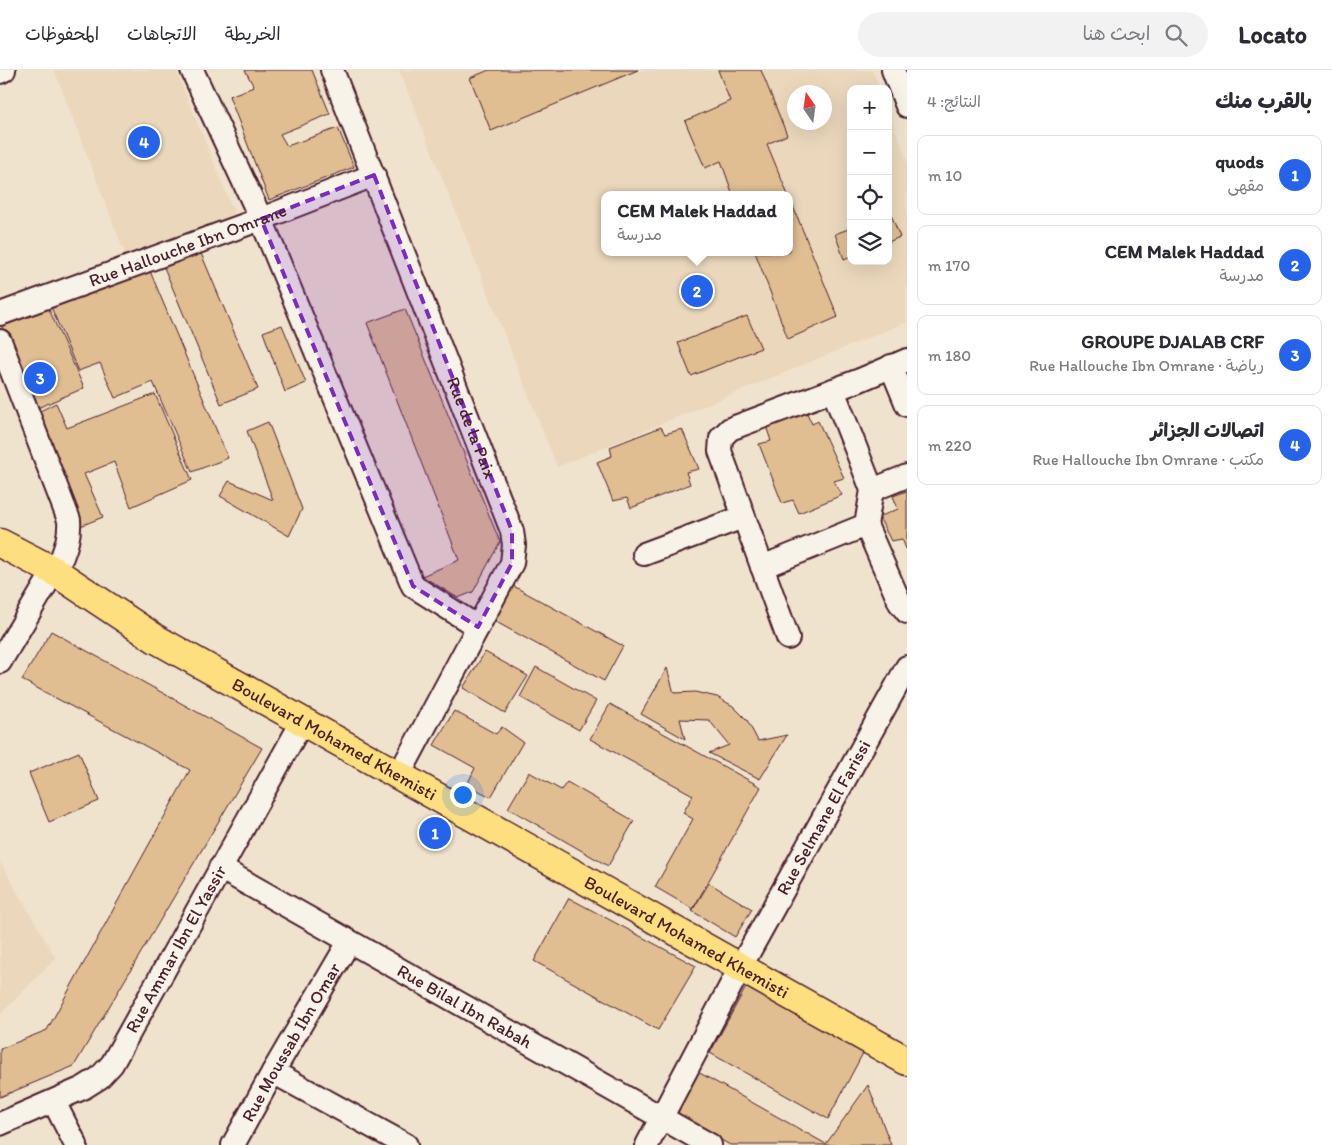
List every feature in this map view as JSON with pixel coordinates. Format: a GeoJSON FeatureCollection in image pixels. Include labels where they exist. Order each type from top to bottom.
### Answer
{"type":"FeatureCollection","features":[{"type":"Feature","properties":{"kind":"main road","name":"Boulevard Mohamed Khemisti"},"geometry":{"type":"LineString","coordinates":[[0,544],[54,570],[156,639],[907,1061]]}},
{"type":"Feature","properties":{"kind":"street"},"geometry":{"type":"LineString","coordinates":[[0,72],[4,70]]}},
{"type":"Feature","properties":{"kind":"street"},"geometry":{"type":"LineString","coordinates":[[192,70],[260,219],[412,586],[478,627]]}},
{"type":"Feature","properties":{"kind":"street","name":"Rue de la Paix"},"geometry":{"type":"LineString","coordinates":[[332,70],[512,531],[514,545],[512,563],[399,775]]}},
{"type":"Feature","properties":{"kind":"street"},"geometry":{"type":"LineString","coordinates":[[893,70],[907,106]]}},
{"type":"Feature","properties":{"kind":"street","name":"Rue Hallouche Ibn Omrane"},"geometry":{"type":"LineString","coordinates":[[0,314],[260,219],[374,175]]}},
{"type":"Feature","properties":{"kind":"street"},"geometry":{"type":"LineString","coordinates":[[0,341],[69,520],[67,545],[0,662]]}},
{"type":"Feature","properties":{"kind":"street"},"geometry":{"type":"LineString","coordinates":[[788,638],[720,451],[721,438],[730,429],[899,363],[907,405]]}},
{"type":"Feature","properties":{"kind":"street"},"geometry":{"type":"LineString","coordinates":[[833,390],[872,490],[866,525],[900,603],[907,612]]}},
{"type":"Feature","properties":{"kind":"street"},"geometry":{"type":"LineString","coordinates":[[872,490],[907,476]]}},
{"type":"Feature","properties":{"kind":"street"},"geometry":{"type":"LineString","coordinates":[[644,554],[743,517]]}},
{"type":"Feature","properties":{"kind":"street"},"geometry":{"type":"LineString","coordinates":[[762,567],[866,525]]}},
{"type":"Feature","properties":{"kind":"street","name":"Rue Selmane El Farissi"},"geometry":{"type":"LineString","coordinates":[[648,1145],[740,968],[907,667]]}},
{"type":"Feature","properties":{"kind":"street","name":"Rue Ammar Ibn El Yassir"},"geometry":{"type":"LineString","coordinates":[[0,1124],[54,1102],[99,1078],[112,1064],[302,722]]}},
{"type":"Feature","properties":{"kind":"street","name":"Rue Bilal Ibn Rabah"},"geometry":{"type":"LineString","coordinates":[[220,868],[710,1145]]}},
{"type":"Feature","properties":{"kind":"street","name":"Rue Moussab Ibn Omar"},"geometry":{"type":"LineString","coordinates":[[233,1145],[349,942]]}},
{"type":"Feature","properties":{"kind":"street"},"geometry":{"type":"LineString","coordinates":[[273,1072],[406,1145]]}},
{"type":"Feature","properties":{"kind":"street"},"geometry":{"type":"LineString","coordinates":[[54,1102],[79,1142]]}},
{"type":"Feature","properties":{"kind":"highlighted area"},"geometry":{"type":"Polygon","coordinates":[[[374,175],[512,531],[512,563],[478,627],[413,586],[261,219],[374,175]]]}},
{"type":"Feature","properties":{"kind":"shaded area"},"geometry":{"type":"Polygon","coordinates":[[[54,70],[176,70],[235,214],[126,257],[54,70]]]}},
{"type":"Feature","properties":{"kind":"shaded area"},"geometry":{"type":"Polygon","coordinates":[[[399,70],[872,70],[878,85],[847,85],[847,265],[892,265],[892,121],[907,159],[907,322],[557,467],[399,70]]]}},
{"type":"Feature","properties":{"kind":"shaded area"},"geometry":{"type":"Polygon","coordinates":[[[0,862],[56,958],[0,1015],[0,862]]]}},
{"type":"Feature","properties":{"kind":"building"},"geometry":{"type":"Polygon","coordinates":[[[245,70],[312,70],[330,114],[280,134],[287,146],[338,128],[354,167],[269,200],[229,96],[254,87],[245,70]]]}},
{"type":"Feature","properties":{"kind":"building"},"geometry":{"type":"Polygon","coordinates":[[[489,70],[638,70],[491,131],[470,78],[489,70]]]}},
{"type":"Feature","properties":{"kind":"building"},"geometry":{"type":"Polygon","coordinates":[[[718,70],[761,70],[787,135],[767,144],[786,191],[732,191],[721,161],[705,168],[685,121],[730,101],[718,70]]]}},
{"type":"Feature","properties":{"kind":"building"},"geometry":{"type":"Polygon","coordinates":[[[793,206],[838,317],[788,339],[757,256],[793,256],[793,206]]]}},
{"type":"Feature","properties":{"kind":"building"},"geometry":{"type":"Polygon","coordinates":[[[892,217],[900,237],[892,240],[892,217]]]}},
{"type":"Feature","properties":{"kind":"building"},"geometry":{"type":"Polygon","coordinates":[[[847,230],[847,258],[844,259],[835,234],[847,230]]]}},
{"type":"Feature","properties":{"kind":"building"},"geometry":{"type":"Polygon","coordinates":[[[200,251],[258,389],[221,404],[163,265],[200,251]]]}},
{"type":"Feature","properties":{"kind":"building"},"geometry":{"type":"Polygon","coordinates":[[[150,271],[228,458],[192,472],[153,382],[115,398],[100,363],[78,371],[51,307],[150,271]]]}},
{"type":"Feature","properties":{"kind":"building"},"geometry":{"type":"Polygon","coordinates":[[[48,307],[84,388],[33,410],[1,324],[48,307]]]}},
{"type":"Feature","properties":{"kind":"building"},"geometry":{"type":"Polygon","coordinates":[[[405,309],[500,542],[473,592],[458,598],[422,576],[459,560],[367,323],[405,309]]]}},
{"type":"Feature","properties":{"kind":"building"},"geometry":{"type":"Polygon","coordinates":[[[747,316],[761,348],[691,376],[678,343],[747,316]]]}},
{"type":"Feature","properties":{"kind":"building"},"geometry":{"type":"Polygon","coordinates":[[[282,325],[306,383],[285,392],[263,332],[282,325]]]}},
{"type":"Feature","properties":{"kind":"building"},"geometry":{"type":"Polygon","coordinates":[[[155,394],[192,480],[131,507],[114,462],[84,474],[103,517],[78,527],[32,415],[56,403],[67,428],[155,394]]]}},
{"type":"Feature","properties":{"kind":"building"},"geometry":{"type":"Polygon","coordinates":[[[805,409],[812,424],[818,421],[844,478],[834,481],[842,495],[799,513],[793,500],[782,503],[759,444],[771,441],[766,426],[805,409]]]}},
{"type":"Feature","properties":{"kind":"building"},"geometry":{"type":"Polygon","coordinates":[[[268,422],[302,509],[289,536],[220,496],[229,481],[273,500],[247,431],[268,422]]]}},
{"type":"Feature","properties":{"kind":"building"},"geometry":{"type":"Polygon","coordinates":[[[661,427],[665,434],[682,429],[699,469],[686,472],[690,484],[631,508],[627,498],[613,501],[597,462],[612,456],[610,447],[661,427]]]}},
{"type":"Feature","properties":{"kind":"building"},"geometry":{"type":"Polygon","coordinates":[[[907,491],[907,551],[902,539],[891,541],[879,517],[898,509],[893,496],[907,491]]]}},
{"type":"Feature","properties":{"kind":"building"},"geometry":{"type":"Polygon","coordinates":[[[506,582],[623,646],[604,681],[487,617],[506,582]]]}},
{"type":"Feature","properties":{"kind":"building"},"geometry":{"type":"Polygon","coordinates":[[[51,631],[262,748],[74,1066],[0,1097],[0,1049],[47,1030],[190,770],[22,680],[51,631]]]}},
{"type":"Feature","properties":{"kind":"building"},"geometry":{"type":"Polygon","coordinates":[[[485,652],[528,676],[505,713],[463,688],[485,652]]]}},
{"type":"Feature","properties":{"kind":"building"},"geometry":{"type":"Polygon","coordinates":[[[536,667],[596,701],[579,730],[520,697],[536,667]]]}},
{"type":"Feature","properties":{"kind":"building"},"geometry":{"type":"Polygon","coordinates":[[[667,668],[674,693],[695,692],[717,697],[733,706],[747,720],[758,741],[787,735],[760,779],[709,753],[729,745],[709,720],[680,719],[685,739],[641,714],[667,668]]]}},
{"type":"Feature","properties":{"kind":"building"},"geometry":{"type":"Polygon","coordinates":[[[610,704],[761,787],[693,909],[655,887],[693,819],[683,813],[693,795],[590,739],[610,704]]]}},
{"type":"Feature","properties":{"kind":"building"},"geometry":{"type":"Polygon","coordinates":[[[454,711],[496,734],[502,727],[523,742],[491,797],[467,785],[475,768],[434,745],[454,711]]]}},
{"type":"Feature","properties":{"kind":"building"},"geometry":{"type":"Polygon","coordinates":[[[79,752],[99,801],[49,822],[29,773],[79,752]]]}},
{"type":"Feature","properties":{"kind":"building"},"geometry":{"type":"Polygon","coordinates":[[[529,772],[561,790],[567,782],[634,821],[608,866],[508,808],[529,772]]]}},
{"type":"Feature","properties":{"kind":"building"},"geometry":{"type":"Polygon","coordinates":[[[709,883],[752,909],[735,937],[692,911],[709,883]]]}},
{"type":"Feature","properties":{"kind":"building"},"geometry":{"type":"Polygon","coordinates":[[[569,898],[696,966],[658,1030],[534,961],[569,898]]]}},
{"type":"Feature","properties":{"kind":"building"},"geometry":{"type":"Polygon","coordinates":[[[746,987],[863,1053],[828,1119],[710,1053],[746,987]]]}},
{"type":"Feature","properties":{"kind":"building"},"geometry":{"type":"Polygon","coordinates":[[[698,1072],[826,1144],[868,1085],[891,1145],[730,1145],[675,1114],[698,1072]]]}},
{"type":"Feature","properties":{"kind":"place","name":"اتصالات الجزائر"},"geometry":{"type":"Point","coordinates":[144,142]}},
{"type":"Feature","properties":{"kind":"place","name":"CEM Malek Haddad"},"geometry":{"type":"Point","coordinates":[697,291]}},
{"type":"Feature","properties":{"kind":"place","name":"GROUPE DJALAB CRF"},"geometry":{"type":"Point","coordinates":[40,378]}},
{"type":"Feature","properties":{"kind":"place","name":"quods"},"geometry":{"type":"Point","coordinates":[435,833]}}]}
